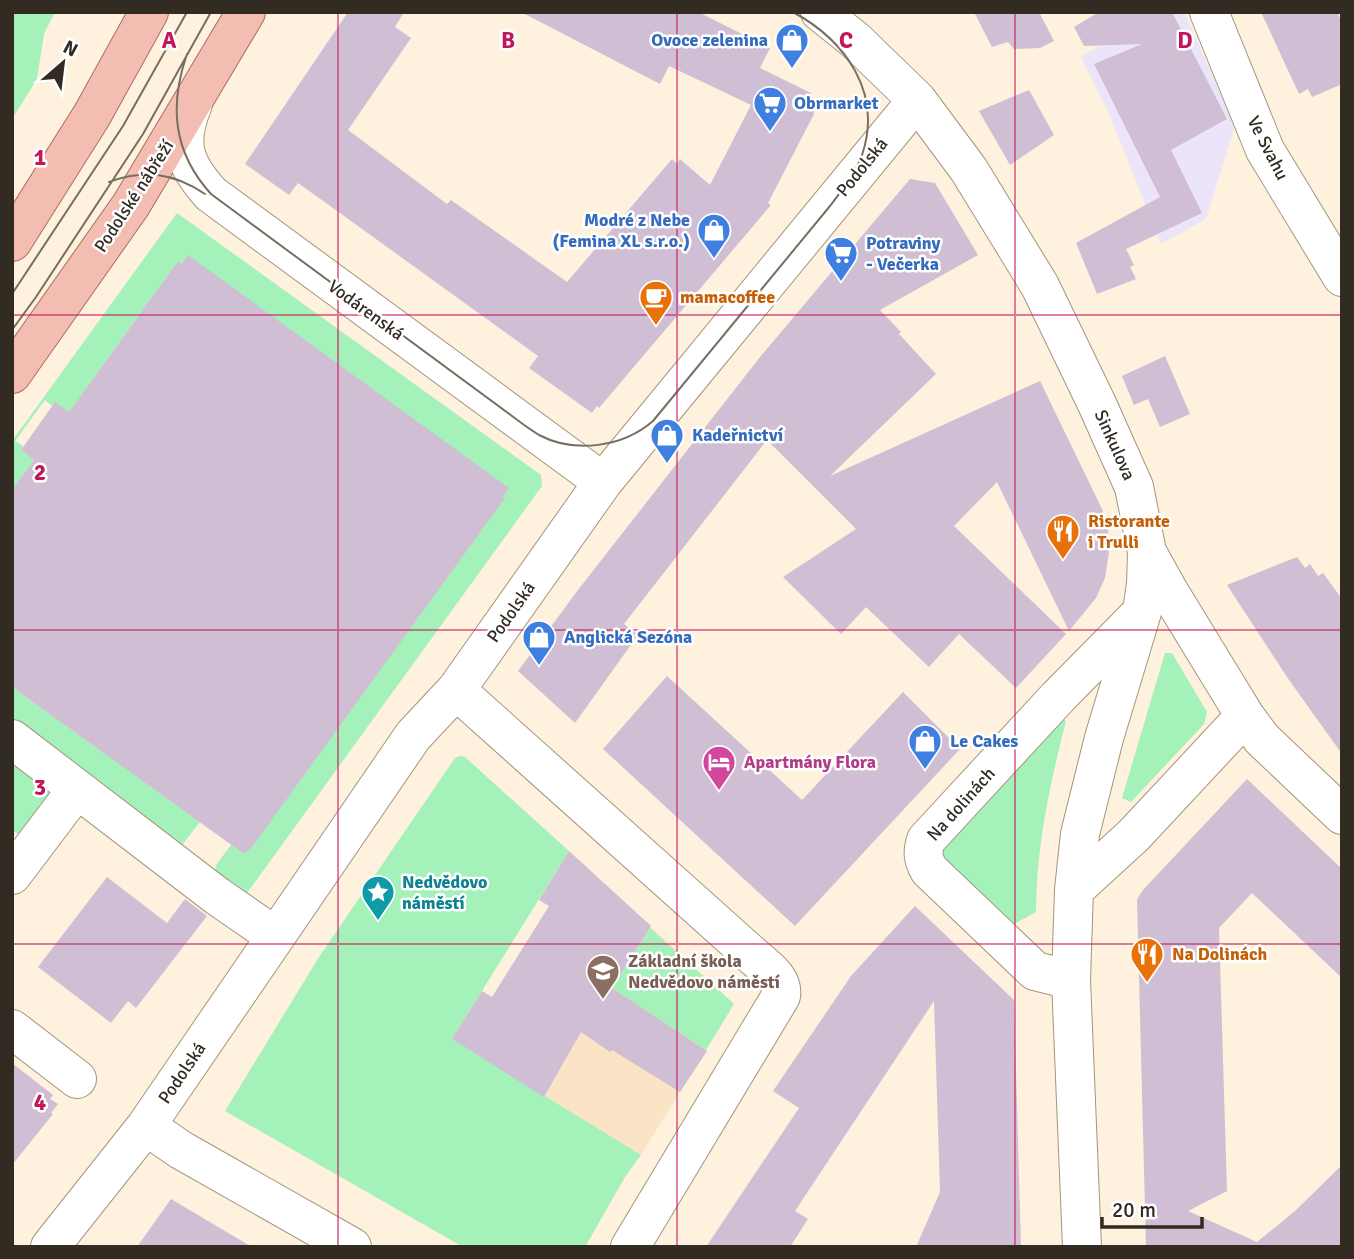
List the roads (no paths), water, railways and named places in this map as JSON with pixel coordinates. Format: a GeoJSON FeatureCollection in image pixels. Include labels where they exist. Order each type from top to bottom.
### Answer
{"type":"FeatureCollection","features":[{"type":"Feature","properties":{"kind":"main road"},"geometry":{"type":"LineString","coordinates":[[12,242],[92,115],[149,12]]}},
{"type":"Feature","properties":{"kind":"main road","name":"Podolské nábřeží"},"geometry":{"type":"LineString","coordinates":[[12,374],[131,205],[246,12]]}},
{"type":"Feature","properties":{"kind":"street"},"geometry":{"type":"LineString","coordinates":[[820,12],[863,26],[918,100]]}},
{"type":"Feature","properties":{"kind":"street","name":"Ve Svahu"},"geometry":{"type":"LineString","coordinates":[[1209,12],[1265,150],[1342,277]]}},
{"type":"Feature","properties":{"kind":"street","name":"Podolská"},"geometry":{"type":"LineString","coordinates":[[50,1247],[146,1126],[413,736],[456,690],[603,482],[918,100]]}},
{"type":"Feature","properties":{"kind":"street","name":"Sinkulova"},"geometry":{"type":"LineString","coordinates":[[918,100],[970,170],[1040,286],[1134,487],[1147,552],[1245,716],[1262,739],[1342,814]]}},
{"type":"Feature","properties":{"kind":"street","name":"Vodárenská"},"geometry":{"type":"LineString","coordinates":[[193,104],[183,134],[187,159],[194,173],[211,194],[603,482]]}},
{"type":"Feature","properties":{"kind":"street"},"geometry":{"type":"LineString","coordinates":[[1080,1245],[1071,980],[1074,890],[1080,834],[1104,738],[1142,612],[1147,552]]}},
{"type":"Feature","properties":{"kind":"street","name":"Na dolinách"},"geometry":{"type":"LineString","coordinates":[[1071,980],[1035,971],[929,870],[923,854],[924,847],[926,840],[1058,697],[1142,612]]}},
{"type":"Feature","properties":{"kind":"street"},"geometry":{"type":"LineString","coordinates":[[456,690],[753,956],[779,980],[782,987],[781,996],[629,1247]]}},
{"type":"Feature","properties":{"kind":"street"},"geometry":{"type":"LineString","coordinates":[[1074,890],[1134,835],[1245,716]]}},
{"type":"Feature","properties":{"kind":"street"},"geometry":{"type":"LineString","coordinates":[[12,739],[217,897],[275,936]]}},
{"type":"Feature","properties":{"kind":"street"},"geometry":{"type":"LineString","coordinates":[[12,875],[77,789]]}},
{"type":"Feature","properties":{"kind":"street"},"geometry":{"type":"LineString","coordinates":[[12,1029],[78,1079]]}},
{"type":"Feature","properties":{"kind":"street"},"geometry":{"type":"LineString","coordinates":[[146,1126],[181,1150],[352,1247]]}},
{"type":"Feature","properties":{"kind":"tram line"},"geometry":{"type":"LineString","coordinates":[[12,294],[123,126],[187,12]]}},
{"type":"Feature","properties":{"kind":"tram line"},"geometry":{"type":"LineString","coordinates":[[12,330],[143,134],[211,12]]}},
{"type":"Feature","properties":{"kind":"tram line"},"geometry":{"type":"LineString","coordinates":[[187,54],[178,92],[178,128],[189,162],[211,194],[536,433],[568,444],[598,445],[628,437],[653,421],[830,206],[859,162],[867,132],[868,111],[855,71],[829,38],[793,12]]}},
{"type":"Feature","properties":{"kind":"tram line"},"geometry":{"type":"LineString","coordinates":[[109,182],[135,175],[159,175],[182,181],[205,194]]}},
{"type":"Feature","properties":{"kind":"place","name":"Ovoce zelenina"},"geometry":{"type":"Point","coordinates":[792,70]}},
{"type":"Feature","properties":{"kind":"place","name":"Obrmarket"},"geometry":{"type":"Point","coordinates":[770,133]}},
{"type":"Feature","properties":{"kind":"place","name":"Modré z Nebe (Femina XL s.r.o.)"},"geometry":{"type":"Point","coordinates":[714,260]}},
{"type":"Feature","properties":{"kind":"place","name":"Potraviny - Večerka"},"geometry":{"type":"Point","coordinates":[841,283]}},
{"type":"Feature","properties":{"kind":"place","name":"mamacoffee"},"geometry":{"type":"Point","coordinates":[656,327]}},
{"type":"Feature","properties":{"kind":"place","name":"Kadeřnictví"},"geometry":{"type":"Point","coordinates":[667,465]}},
{"type":"Feature","properties":{"kind":"place","name":"Ristorante i Trulli"},"geometry":{"type":"Point","coordinates":[1063,561]}},
{"type":"Feature","properties":{"kind":"place","name":"Anglická Sezóna"},"geometry":{"type":"Point","coordinates":[539,667]}},
{"type":"Feature","properties":{"kind":"place","name":"Le Cakes"},"geometry":{"type":"Point","coordinates":[925,771]}},
{"type":"Feature","properties":{"kind":"place","name":"Apartmány Flora"},"geometry":{"type":"Point","coordinates":[719,792]}},
{"type":"Feature","properties":{"kind":"place","name":"Nedvědovo náměstí"},"geometry":{"type":"Point","coordinates":[378,922]}},
{"type":"Feature","properties":{"kind":"place","name":"Na Dolinách"},"geometry":{"type":"Point","coordinates":[1147,984]}},
{"type":"Feature","properties":{"kind":"place","name":"Základní škola Nedvědovo náměstí"},"geometry":{"type":"Point","coordinates":[603,1001]}}]}
